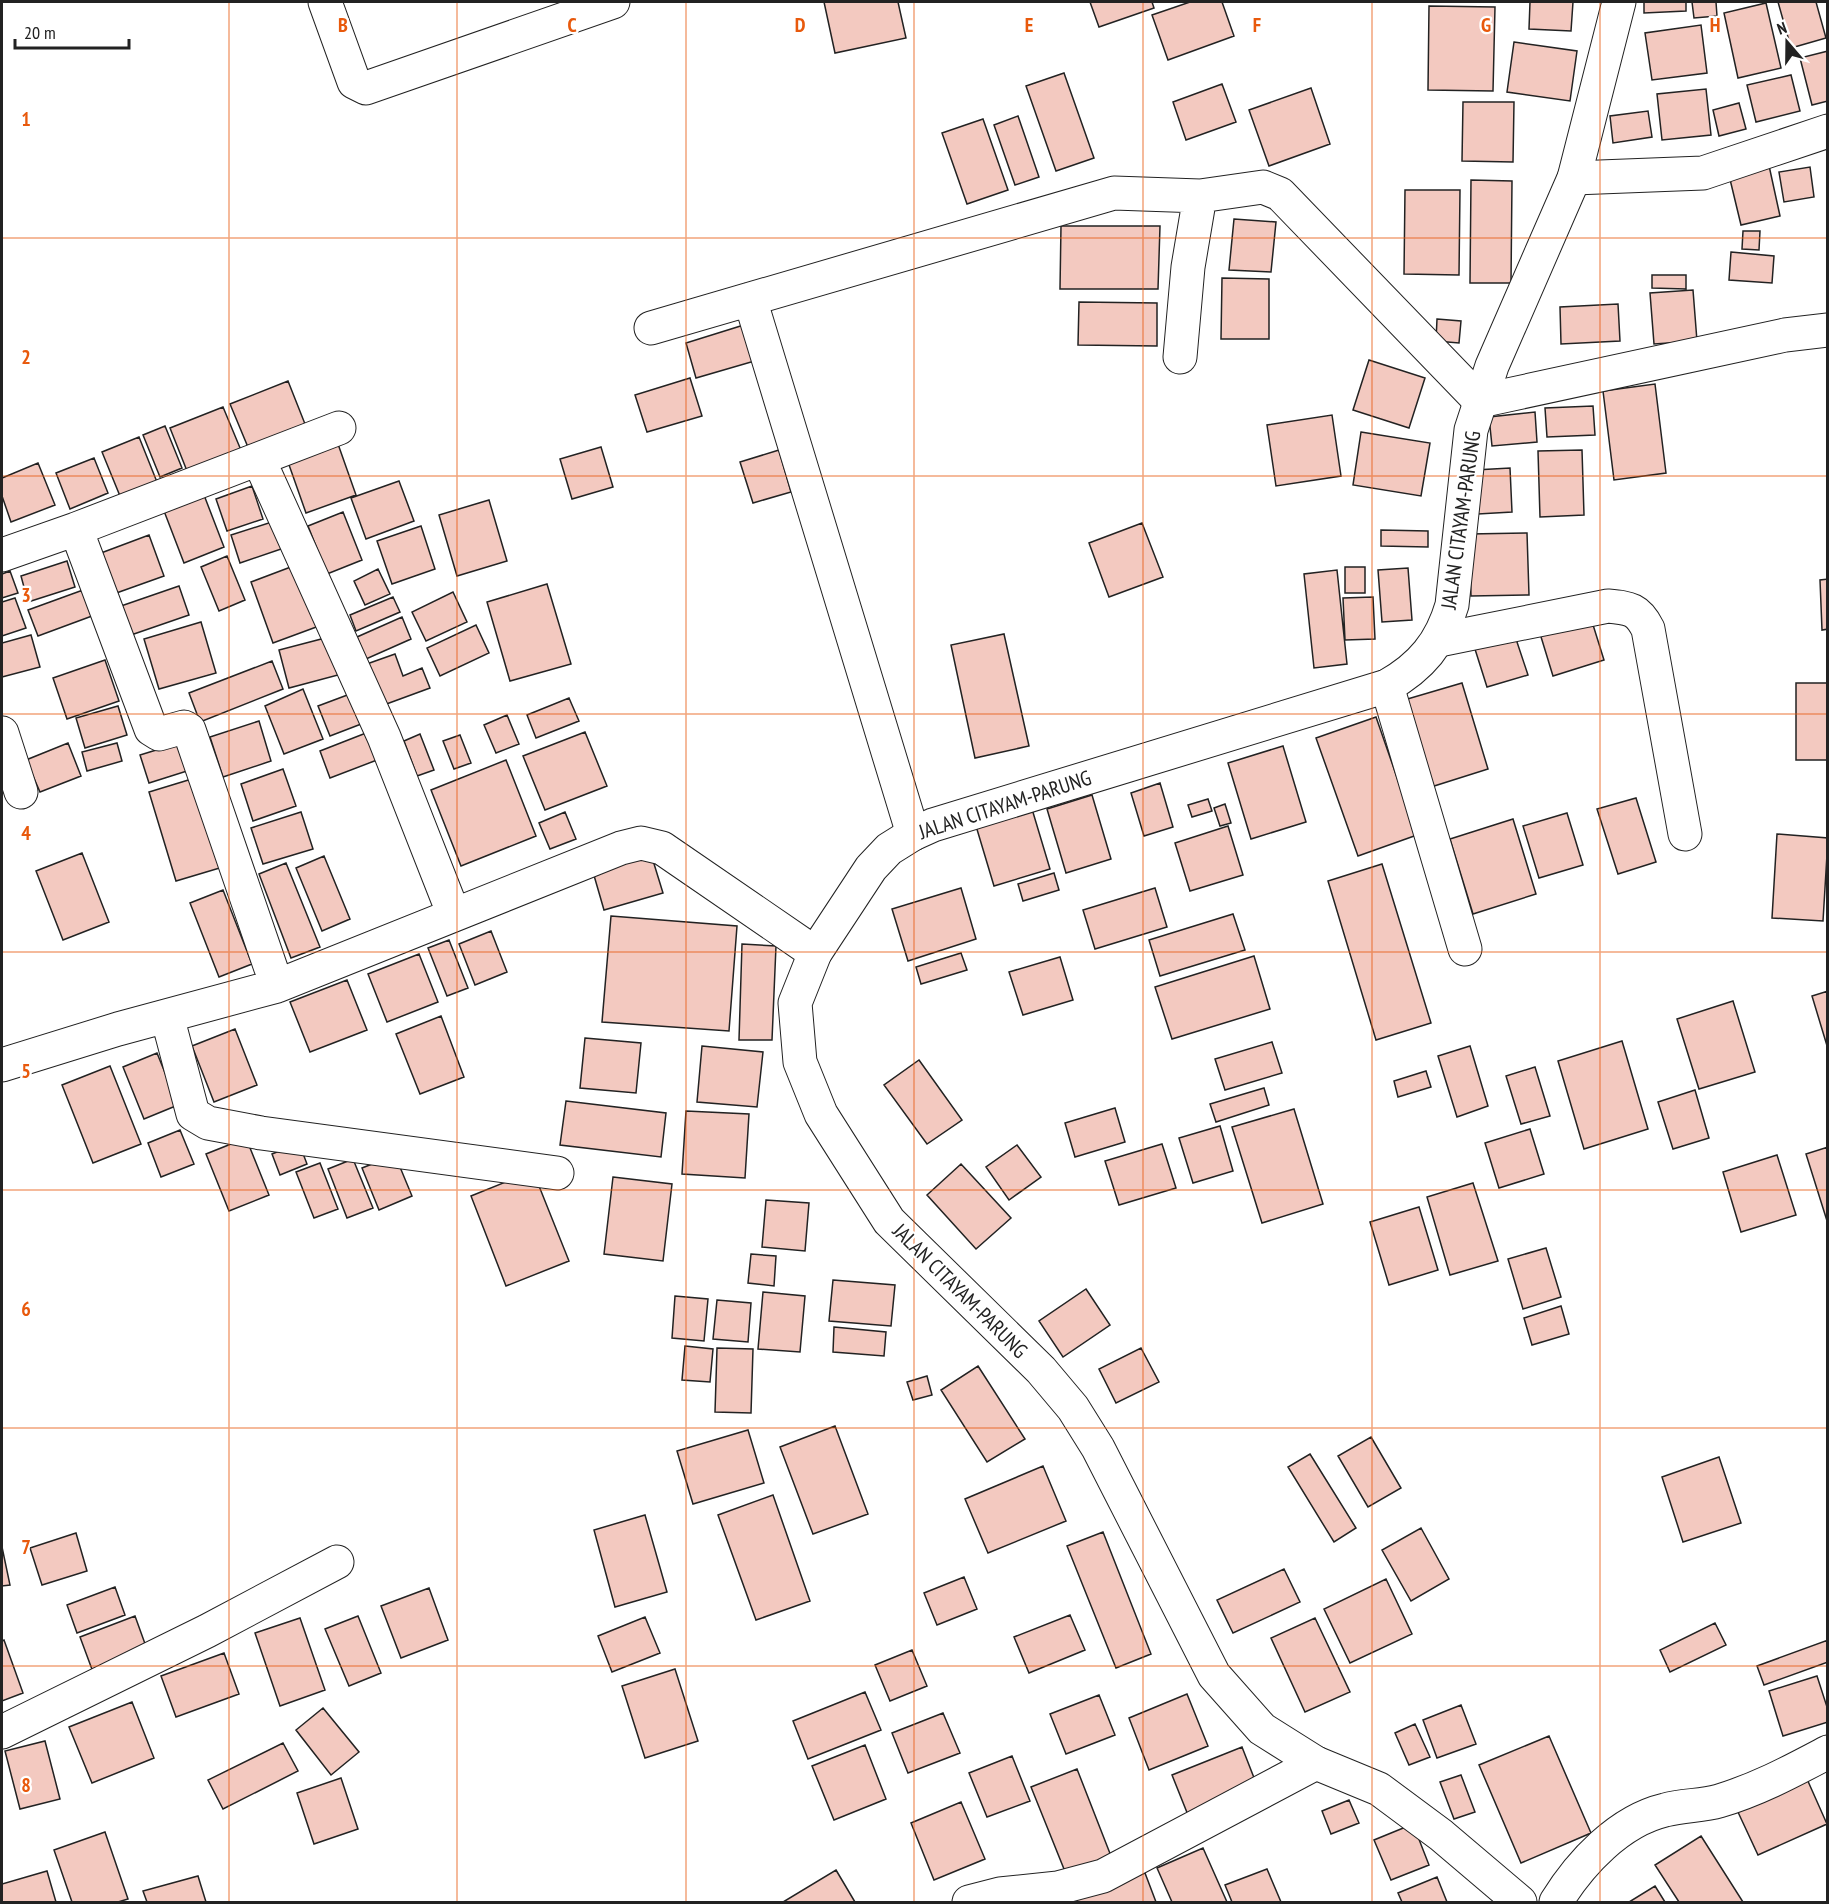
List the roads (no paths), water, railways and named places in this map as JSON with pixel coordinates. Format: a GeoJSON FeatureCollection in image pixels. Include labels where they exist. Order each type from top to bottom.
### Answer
{"type":"FeatureCollection","features":[{"type":"Feature","properties":{"kind":"street"},"geometry":{"type":"LineString","coordinates":[[325,2],[354,82],[366,88],[613,2]]}},
{"type":"Feature","properties":{"kind":"street","name":"JALAN CITAYAM-PARUNG"},"geometry":{"type":"LineString","coordinates":[[1520,1902],[1441,1835],[1380,1789],[1316,1763],[1262,1729],[1214,1675],[1098,1448],[1073,1408],[1041,1370],[889,1221],[821,1114],[800,1062],[795,1003],[815,953],[871,868],[889,849],[913,834],[933,825],[1387,686],[1420,663],[1439,640],[1452,605],[1471,430],[1492,366],[1574,178],[1619,2]]}},
{"type":"Feature","properties":{"kind":"street"},"geometry":{"type":"LineString","coordinates":[[1574,178],[1703,173],[1827,131]]}},
{"type":"Feature","properties":{"kind":"street"},"geometry":{"type":"LineString","coordinates":[[651,328],[1114,193],[1200,196],[1263,187],[1280,194],[1480,401],[1785,335],[1827,330]]}},
{"type":"Feature","properties":{"kind":"street"},"geometry":{"type":"LineString","coordinates":[[1180,357],[1188,267],[1200,196]]}},
{"type":"Feature","properties":{"kind":"street"},"geometry":{"type":"LineString","coordinates":[[750,299],[913,834]]}},
{"type":"Feature","properties":{"kind":"street"},"geometry":{"type":"LineString","coordinates":[[2,555],[339,428]]}},
{"type":"Feature","properties":{"kind":"street"},"geometry":{"type":"LineString","coordinates":[[259,460],[384,738],[454,915]]}},
{"type":"Feature","properties":{"kind":"street"},"geometry":{"type":"LineString","coordinates":[[76,529],[151,729],[159,734],[184,727],[189,730],[277,986]]}},
{"type":"Feature","properties":{"kind":"street"},"geometry":{"type":"LineString","coordinates":[[1439,640],[1608,606],[1626,607],[1641,615],[1648,629],[1685,834]]}},
{"type":"Feature","properties":{"kind":"street"},"geometry":{"type":"LineString","coordinates":[[1387,686],[1465,950]]}},
{"type":"Feature","properties":{"kind":"street"},"geometry":{"type":"LineString","coordinates":[[2,733],[21,792]]}},
{"type":"Feature","properties":{"kind":"street"},"geometry":{"type":"LineString","coordinates":[[2,1065],[277,986],[621,848],[641,843],[662,848],[815,953]]}},
{"type":"Feature","properties":{"kind":"street"},"geometry":{"type":"LineString","coordinates":[[167,1016],[193,1114],[208,1123],[261,1133],[557,1173]]}},
{"type":"Feature","properties":{"kind":"street"},"geometry":{"type":"LineString","coordinates":[[2,1732],[207,1631],[337,1562]]}},
{"type":"Feature","properties":{"kind":"street"},"geometry":{"type":"LineString","coordinates":[[1556,1902],[1571,1877],[1592,1856],[1613,1837],[1635,1824],[1663,1810],[1717,1801],[1770,1783],[1827,1752]]}},
{"type":"Feature","properties":{"kind":"street"},"geometry":{"type":"LineString","coordinates":[[969,1902],[1000,1894],[1058,1888],[1103,1876],[1316,1763]]}}]}
